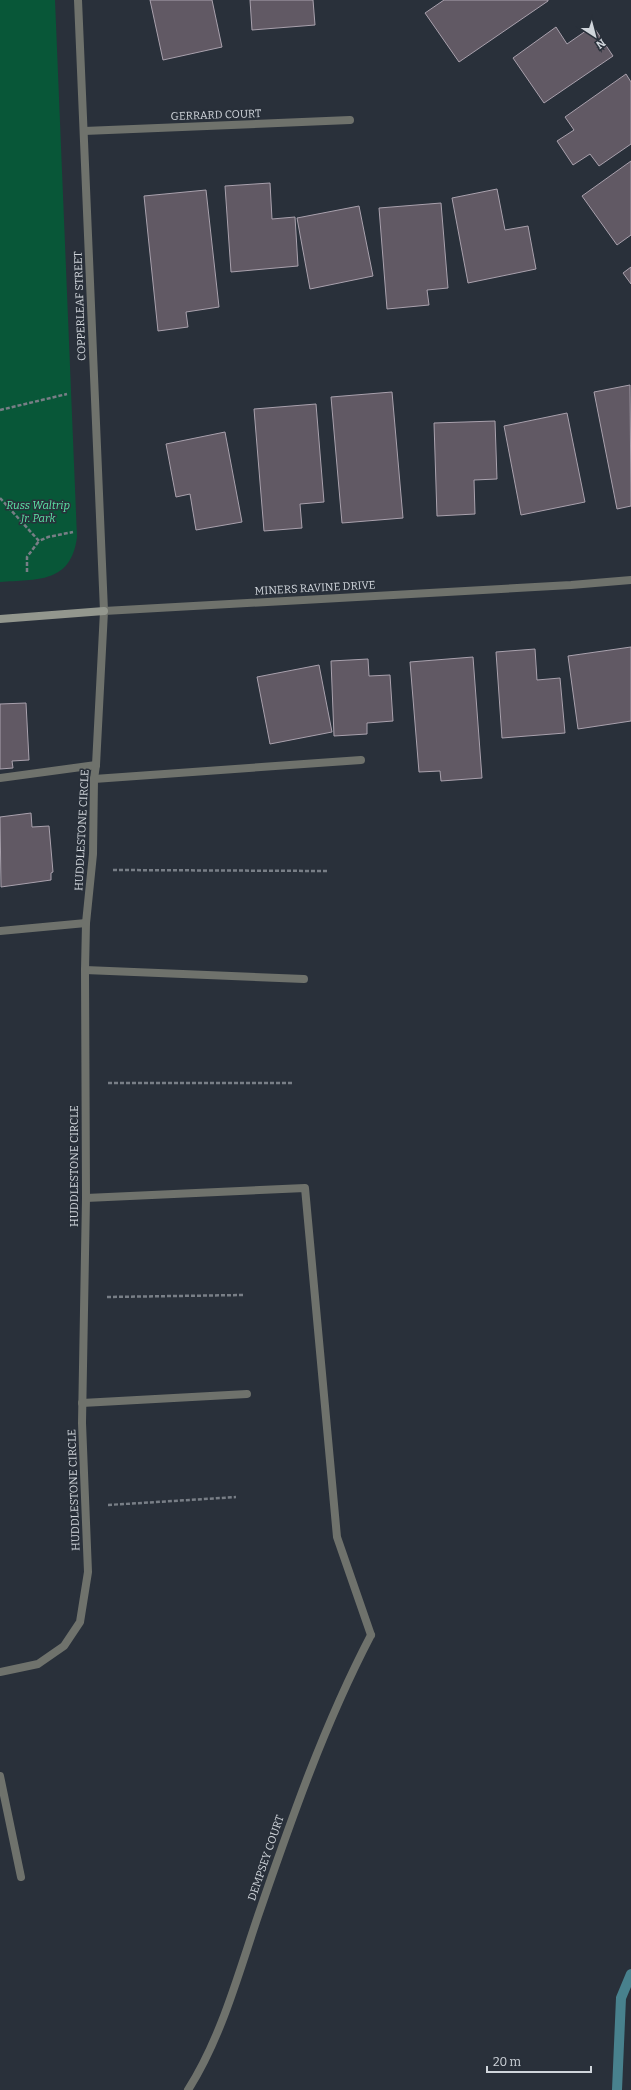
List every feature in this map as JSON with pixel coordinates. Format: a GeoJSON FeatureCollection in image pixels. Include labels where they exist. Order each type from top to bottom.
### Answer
{"type":"FeatureCollection","features":[{"type":"Feature","properties":{"kind":"street","name":"COPPERLEAF STREET"},"geometry":{"type":"LineString","coordinates":[[78,0],[104,611]]}},
{"type":"Feature","properties":{"kind":"street","name":"GERRARD COURT"},"geometry":{"type":"LineString","coordinates":[[84,131],[350,120]]}},
{"type":"Feature","properties":{"kind":"street","name":"MINERS RAVINE DRIVE"},"geometry":{"type":"LineString","coordinates":[[0,619],[104,611],[572,585],[631,580]]}},
{"type":"Feature","properties":{"kind":"street","name":"HUDDLESTONE CIRCLE"},"geometry":{"type":"LineString","coordinates":[[0,1672],[38,1664],[64,1646],[80,1622],[88,1572],[82,1403],[86,1198],[85,970],[86,923],[92,870],[94,779],[104,611]]}},
{"type":"Feature","properties":{"kind":"street"},"geometry":{"type":"LineString","coordinates":[[94,779],[361,760]]}},
{"type":"Feature","properties":{"kind":"street"},"geometry":{"type":"LineString","coordinates":[[0,778],[96,765]]}},
{"type":"Feature","properties":{"kind":"street"},"geometry":{"type":"LineString","coordinates":[[0,931],[86,923]]}},
{"type":"Feature","properties":{"kind":"street"},"geometry":{"type":"LineString","coordinates":[[85,970],[304,979]]}},
{"type":"Feature","properties":{"kind":"street","name":"DEMPSEY COURT"},"geometry":{"type":"LineString","coordinates":[[86,1198],[305,1188],[337,1537],[371,1635],[346,1682],[323,1737],[296,1806],[222,2020],[203,2066],[188,2090]]}},
{"type":"Feature","properties":{"kind":"street"},"geometry":{"type":"LineString","coordinates":[[82,1403],[247,1394]]}},
{"type":"Feature","properties":{"kind":"street"},"geometry":{"type":"LineString","coordinates":[[0,1776],[21,1877]]}},
{"type":"Feature","properties":{"kind":"path"},"geometry":{"type":"LineString","coordinates":[[0,410],[67,394]]}},
{"type":"Feature","properties":{"kind":"path"},"geometry":{"type":"LineString","coordinates":[[0,498],[39,541]]}},
{"type":"Feature","properties":{"kind":"path"},"geometry":{"type":"LineString","coordinates":[[27,572],[27,557],[39,541],[53,535],[73,532]]}},
{"type":"Feature","properties":{"kind":"path"},"geometry":{"type":"LineString","coordinates":[[92,870],[326,871]]}},
{"type":"Feature","properties":{"kind":"path"},"geometry":{"type":"LineString","coordinates":[[85,1084],[292,1083]]}},
{"type":"Feature","properties":{"kind":"path"},"geometry":{"type":"LineString","coordinates":[[84,1297],[244,1295]]}},
{"type":"Feature","properties":{"kind":"path"},"geometry":{"type":"LineString","coordinates":[[85,1506],[236,1497]]}},
{"type":"Feature","properties":{"kind":"green space","name":"Russ Waltrip Jr. Park"},"geometry":{"type":"Polygon","coordinates":[[[0,0],[55,0],[77,537],[68,563],[60,571],[39,579],[0,582],[0,0]]]}},
{"type":"Feature","properties":{"kind":"building"},"geometry":{"type":"Polygon","coordinates":[[[150,0],[212,0],[222,47],[163,60],[150,0]]]}},
{"type":"Feature","properties":{"kind":"building"},"geometry":{"type":"Polygon","coordinates":[[[250,0],[313,0],[315,25],[252,30],[250,0]]]}},
{"type":"Feature","properties":{"kind":"building"},"geometry":{"type":"Polygon","coordinates":[[[444,0],[548,1],[459,62],[425,13],[444,0]]]}},
{"type":"Feature","properties":{"kind":"building"},"geometry":{"type":"Polygon","coordinates":[[[593,26],[613,56],[544,103],[513,58],[556,27],[567,44],[593,26]]]}},
{"type":"Feature","properties":{"kind":"building"},"geometry":{"type":"Polygon","coordinates":[[[626,74],[631,82],[631,144],[599,166],[590,154],[573,165],[557,141],[574,130],[565,117],[626,74]]]}},
{"type":"Feature","properties":{"kind":"building"},"geometry":{"type":"Polygon","coordinates":[[[631,161],[631,235],[617,245],[582,196],[631,161]]]}},
{"type":"Feature","properties":{"kind":"building"},"geometry":{"type":"Polygon","coordinates":[[[270,183],[272,219],[295,217],[298,266],[231,272],[225,186],[270,183]]]}},
{"type":"Feature","properties":{"kind":"building"},"geometry":{"type":"Polygon","coordinates":[[[497,189],[505,230],[528,226],[536,269],[468,283],[452,198],[497,189]]]}},
{"type":"Feature","properties":{"kind":"building"},"geometry":{"type":"Polygon","coordinates":[[[206,190],[219,307],[186,312],[188,327],[158,331],[144,196],[206,190]]]}},
{"type":"Feature","properties":{"kind":"building"},"geometry":{"type":"Polygon","coordinates":[[[441,203],[448,288],[427,290],[429,305],[387,309],[379,208],[441,203]]]}},
{"type":"Feature","properties":{"kind":"building"},"geometry":{"type":"Polygon","coordinates":[[[359,206],[373,276],[310,289],[297,218],[359,206]]]}},
{"type":"Feature","properties":{"kind":"building"},"geometry":{"type":"Polygon","coordinates":[[[631,267],[631,284],[623,273],[631,267]]]}},
{"type":"Feature","properties":{"kind":"building"},"geometry":{"type":"Polygon","coordinates":[[[630,385],[631,506],[617,509],[594,392],[630,385]]]}},
{"type":"Feature","properties":{"kind":"building"},"geometry":{"type":"Polygon","coordinates":[[[392,392],[403,518],[342,523],[331,397],[392,392]]]}},
{"type":"Feature","properties":{"kind":"building"},"geometry":{"type":"Polygon","coordinates":[[[316,404],[324,502],[300,504],[302,528],[264,531],[254,409],[316,404]]]}},
{"type":"Feature","properties":{"kind":"building"},"geometry":{"type":"Polygon","coordinates":[[[567,413],[585,502],[521,515],[504,426],[567,413]]]}},
{"type":"Feature","properties":{"kind":"building"},"geometry":{"type":"Polygon","coordinates":[[[495,421],[497,479],[474,480],[475,514],[437,516],[434,423],[495,421]]]}},
{"type":"Feature","properties":{"kind":"building"},"geometry":{"type":"Polygon","coordinates":[[[225,432],[242,522],[196,530],[190,494],[176,497],[166,444],[225,432]]]}},
{"type":"Feature","properties":{"kind":"building"},"geometry":{"type":"Polygon","coordinates":[[[631,647],[631,721],[578,729],[568,656],[631,647]]]}},
{"type":"Feature","properties":{"kind":"building"},"geometry":{"type":"Polygon","coordinates":[[[535,649],[537,680],[560,678],[565,733],[502,738],[496,652],[535,649]]]}},
{"type":"Feature","properties":{"kind":"building"},"geometry":{"type":"Polygon","coordinates":[[[473,657],[482,778],[441,781],[440,771],[419,772],[410,662],[473,657]]]}},
{"type":"Feature","properties":{"kind":"building"},"geometry":{"type":"Polygon","coordinates":[[[368,659],[369,676],[390,675],[393,721],[367,723],[367,734],[334,736],[331,661],[368,659]]]}},
{"type":"Feature","properties":{"kind":"building"},"geometry":{"type":"Polygon","coordinates":[[[319,665],[332,732],[270,744],[257,677],[319,665]]]}},
{"type":"Feature","properties":{"kind":"building"},"geometry":{"type":"Polygon","coordinates":[[[26,703],[29,760],[12,761],[13,768],[0,769],[0,704],[26,703]]]}},
{"type":"Feature","properties":{"kind":"building"},"geometry":{"type":"Polygon","coordinates":[[[31,813],[32,827],[49,826],[53,872],[51,873],[51,880],[1,887],[0,817],[31,813]]]}},
{"type":"Feature","properties":{"kind":"waterway"},"geometry":{"type":"LineString","coordinates":[[617,2090],[621,1998],[631,1974]]}}]}
